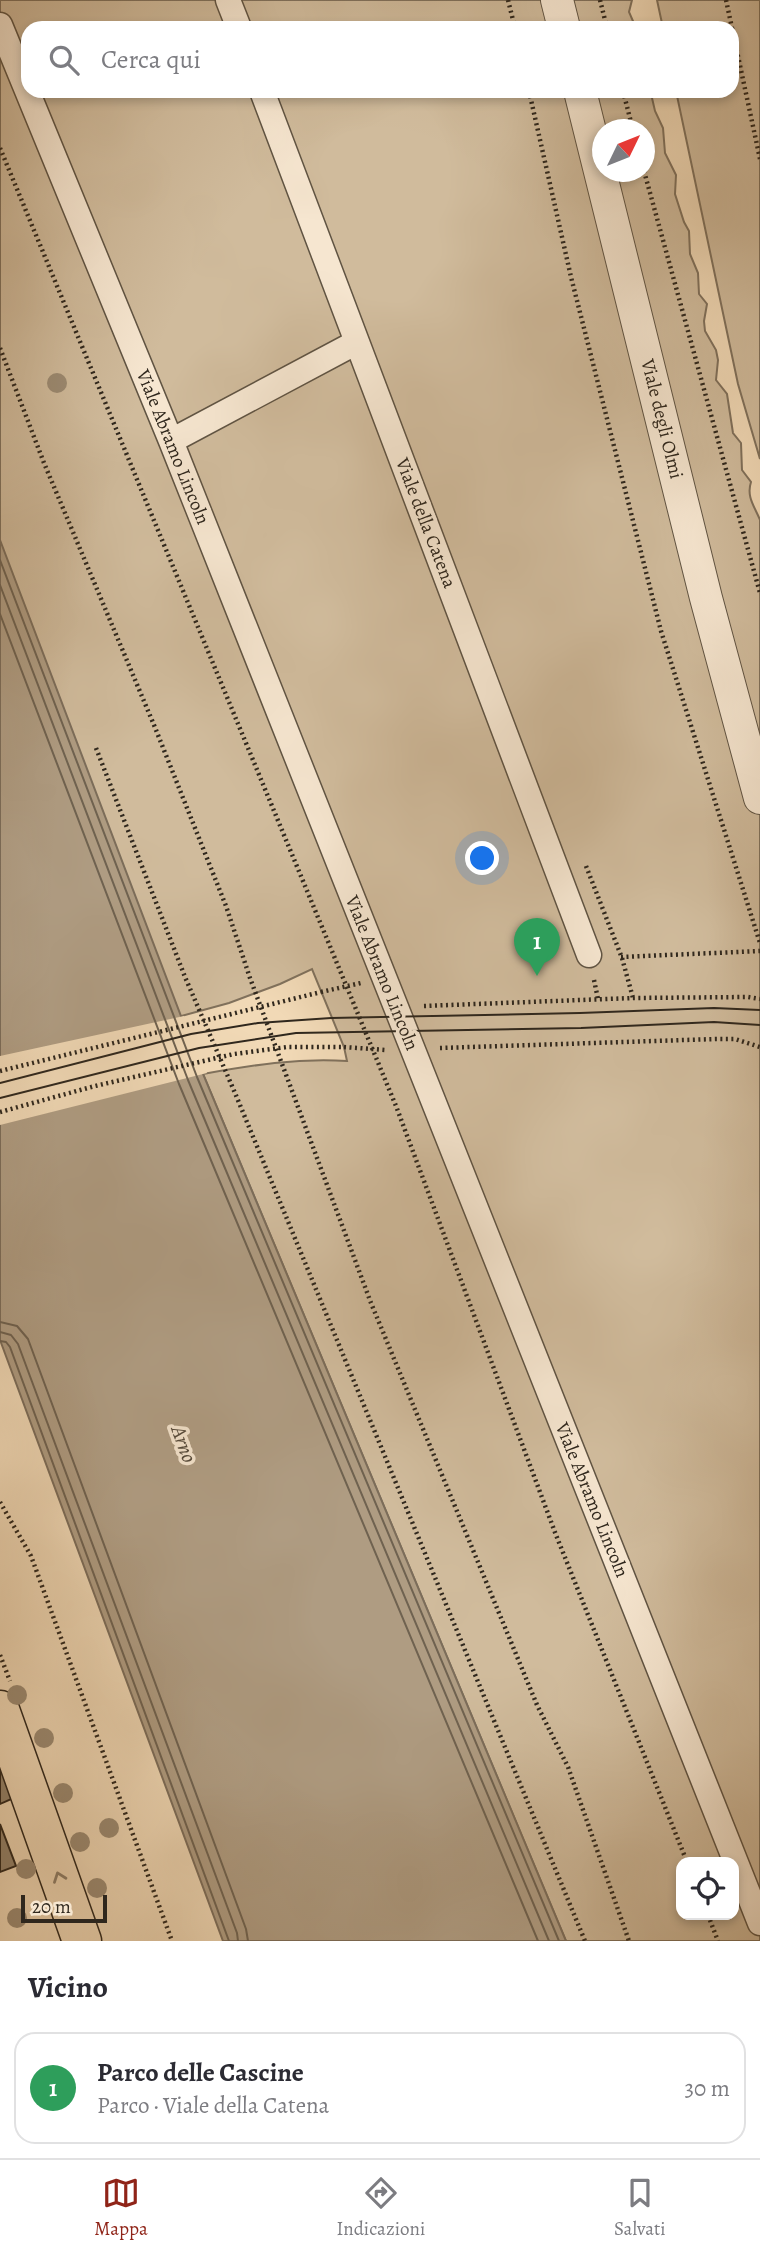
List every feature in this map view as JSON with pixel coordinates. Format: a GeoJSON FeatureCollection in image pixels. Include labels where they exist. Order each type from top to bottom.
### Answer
{"type":"FeatureCollection","features":[{"type":"Feature","properties":{"kind":"main road"},"geometry":{"type":"LineString","coordinates":[[0,1710],[82,1941]]}},
{"type":"Feature","properties":{"kind":"street"},"geometry":{"type":"LineString","coordinates":[[228,0],[236,21]]}},
{"type":"Feature","properties":{"kind":"street"},"geometry":{"type":"LineString","coordinates":[[557,0],[562,21]]}},
{"type":"Feature","properties":{"kind":"street","name":"Viale Abramo Lincoln"},"geometry":{"type":"LineString","coordinates":[[0,25],[21,76]]}},
{"type":"Feature","properties":{"kind":"street","name":"Viale Abramo Lincoln"},"geometry":{"type":"LineString","coordinates":[[30,98],[171,441],[760,1923]]}},
{"type":"Feature","properties":{"kind":"street","name":"Viale della Catena"},"geometry":{"type":"LineString","coordinates":[[265,98],[589,955]]}},
{"type":"Feature","properties":{"kind":"street","name":"Viale degli Olmi"},"geometry":{"type":"LineString","coordinates":[[582,98],[706,598],[760,798]]}},
{"type":"Feature","properties":{"kind":"street"},"geometry":{"type":"LineString","coordinates":[[171,441],[357,342]]}},
{"type":"Feature","properties":{"kind":"street","name":"Viale degli Olmi"},"geometry":{"type":"LineString","coordinates":[[747,747],[760,778]]}},
{"type":"Feature","properties":{"kind":"path"},"geometry":{"type":"LineString","coordinates":[[508,0],[513,21]]}},
{"type":"Feature","properties":{"kind":"path"},"geometry":{"type":"LineString","coordinates":[[600,0],[605,21]]}},
{"type":"Feature","properties":{"kind":"path"},"geometry":{"type":"LineString","coordinates":[[726,0],[730,21]]}},
{"type":"Feature","properties":{"kind":"path"},"geometry":{"type":"LineString","coordinates":[[739,61],[760,159]]}},
{"type":"Feature","properties":{"kind":"path"},"geometry":{"type":"LineString","coordinates":[[531,98],[571,277],[661,631],[760,943]]}},
{"type":"Feature","properties":{"kind":"path"},"geometry":{"type":"LineString","coordinates":[[625,98],[630,119]]}},
{"type":"Feature","properties":{"kind":"path"},"geometry":{"type":"LineString","coordinates":[[0,148],[373,1050],[556,1535],[685,1857]]}},
{"type":"Feature","properties":{"kind":"path"},"geometry":{"type":"LineString","coordinates":[[648,182],[760,593]]}},
{"type":"Feature","properties":{"kind":"path"},"geometry":{"type":"LineString","coordinates":[[0,348],[44,463],[154,725],[226,906],[371,1303],[537,1704],[568,1767],[629,1941]]}},
{"type":"Feature","properties":{"kind":"path"},"geometry":{"type":"LineString","coordinates":[[96,748],[185,978],[235,1093],[584,1941]]}},
{"type":"Feature","properties":{"kind":"path"},"geometry":{"type":"LineString","coordinates":[[589,955],[622,958],[760,951]]}},
{"type":"Feature","properties":{"kind":"path"},"geometry":{"type":"LineString","coordinates":[[622,958],[633,998]]}},
{"type":"Feature","properties":{"kind":"path"},"geometry":{"type":"LineString","coordinates":[[0,1071],[347,987]]}},
{"type":"Feature","properties":{"kind":"path"},"geometry":{"type":"LineString","coordinates":[[395,1006],[633,998],[760,999]]}},
{"type":"Feature","properties":{"kind":"path"},"geometry":{"type":"LineString","coordinates":[[0,1112],[95,1086],[234,1054],[287,1047],[373,1050],[716,1039],[736,1039],[760,1047]]}},
{"type":"Feature","properties":{"kind":"path"},"geometry":{"type":"LineString","coordinates":[[0,1502],[31,1556],[172,1941]]}},
{"type":"Feature","properties":{"kind":"path"},"geometry":{"type":"LineString","coordinates":[[710,1920],[718,1941]]}},
{"type":"Feature","properties":{"kind":"shaded area"},"geometry":{"type":"Polygon","coordinates":[[[0,0],[632,0],[629,12],[633,21],[21,21],[21,98],[652,98],[663,128],[665,153],[676,175],[675,194],[689,231],[690,254],[698,273],[699,294],[707,304],[705,331],[716,350],[716,380],[727,394],[733,433],[741,443],[742,470],[751,482],[750,497],[760,520],[760,1941],[566,1941],[203,1074],[275,1063],[347,1061],[344,1047],[312,969],[229,1003],[163,1021],[0,571],[0,0]]]}},
{"type":"Feature","properties":{"kind":"shaded area"},"geometry":{"type":"Polygon","coordinates":[[[657,0],[760,0],[760,459],[738,384],[677,98],[739,98],[739,21],[662,21],[657,0]]]}},
{"type":"Feature","properties":{"kind":"water","name":"Arno"},"geometry":{"type":"Polygon","coordinates":[[[0,540],[203,1074],[566,1941],[223,1941],[0,1340],[0,540]]]}},
{"type":"Feature","properties":{"kind":"pier"},"geometry":{"type":"Polygon","coordinates":[[[184,1016],[207,1073],[0,1125],[0,1056],[184,1016]]]}},
{"type":"Feature","properties":{"kind":"building"},"geometry":{"type":"Polygon","coordinates":[[[0,1763],[16,1797],[0,1804],[0,1763]]]}},
{"type":"Feature","properties":{"kind":"building"},"geometry":{"type":"Polygon","coordinates":[[[0,1824],[16,1866],[0,1872],[0,1824]]]}},
{"type":"Feature","properties":{"kind":"tram line"},"geometry":{"type":"LineString","coordinates":[[0,1083],[191,1034],[258,1023],[331,1018],[714,1008],[760,1010]]}},
{"type":"Feature","properties":{"kind":"tram line"},"geometry":{"type":"LineString","coordinates":[[0,1098],[199,1048],[296,1033],[581,1028],[714,1022],[760,1025]]}},
{"type":"Feature","properties":{"kind":"place","name":"Parco delle Cascine"},"geometry":{"type":"Point","coordinates":[537,976]}}]}
